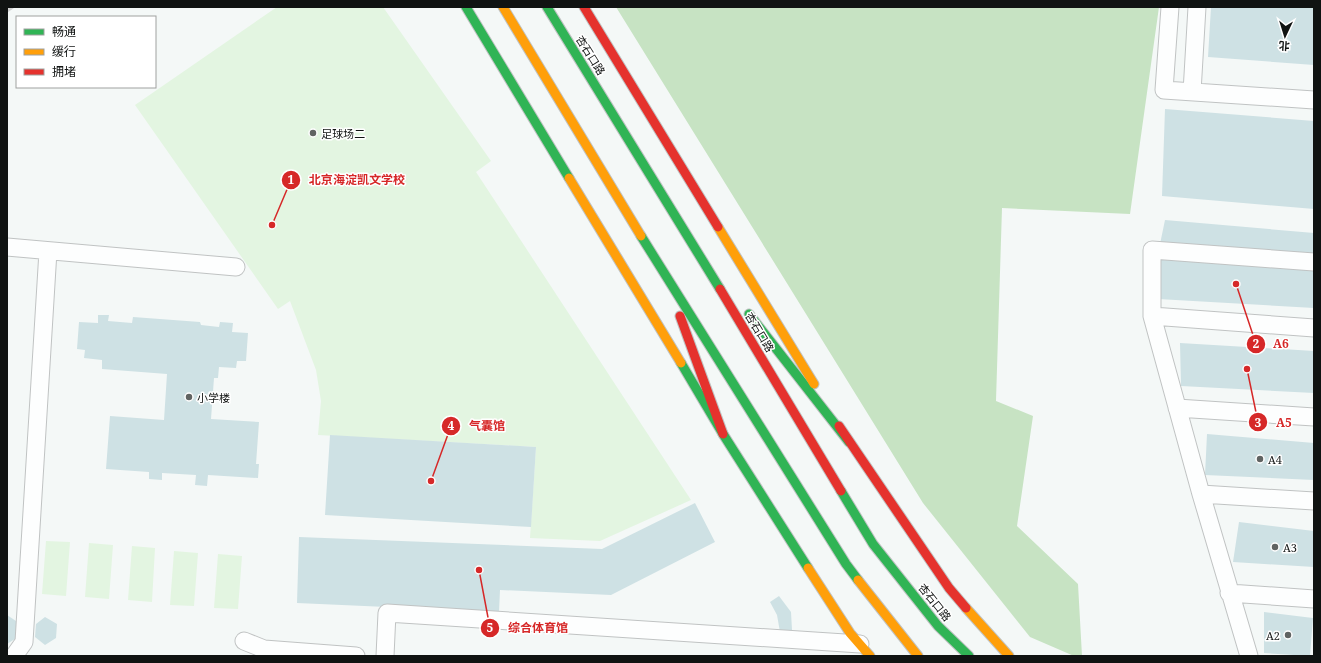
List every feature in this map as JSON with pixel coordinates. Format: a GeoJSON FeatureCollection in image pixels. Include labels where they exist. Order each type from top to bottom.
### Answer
{"type":"FeatureCollection","features":[{"type":"Feature","properties":{"kind":"main road"},"geometry":{"type":"LineString","coordinates":[[466,7],[723,434],[850,633],[865,650]]}},
{"type":"Feature","properties":{"kind":"main road"},"geometry":{"type":"LineString","coordinates":[[503,7],[666,277],[846,564],[918,656]]}},
{"type":"Feature","properties":{"kind":"main road","name":"杏石口路"},"geometry":{"type":"LineString","coordinates":[[548,7],[687,233],[873,544],[938,626],[969,656]]}},
{"type":"Feature","properties":{"kind":"main road"},"geometry":{"type":"LineString","coordinates":[[584,7],[848,442]]}},
{"type":"Feature","properties":{"kind":"main road"},"geometry":{"type":"LineString","coordinates":[[687,233],[734,295]]}},
{"type":"Feature","properties":{"kind":"main road"},"geometry":{"type":"LineString","coordinates":[[666,277],[723,434]]}},
{"type":"Feature","properties":{"kind":"main road"},"geometry":{"type":"LineString","coordinates":[[744,307],[848,442],[949,588],[1009,656]]}},
{"type":"Feature","properties":{"kind":"street"},"geometry":{"type":"LineString","coordinates":[[1170,7],[1164,90],[1314,100]]}},
{"type":"Feature","properties":{"kind":"street"},"geometry":{"type":"LineString","coordinates":[[1192,92],[1197,7]]}},
{"type":"Feature","properties":{"kind":"street"},"geometry":{"type":"LineString","coordinates":[[7,247],[236,267]]}},
{"type":"Feature","properties":{"kind":"street"},"geometry":{"type":"LineString","coordinates":[[1249,656],[1229,593],[1152,316],[1152,250],[1314,262]]}},
{"type":"Feature","properties":{"kind":"street"},"geometry":{"type":"LineString","coordinates":[[14,656],[24,642],[48,251]]}},
{"type":"Feature","properties":{"kind":"street"},"geometry":{"type":"LineString","coordinates":[[1152,316],[1314,328]]}},
{"type":"Feature","properties":{"kind":"street"},"geometry":{"type":"LineString","coordinates":[[1177,408],[1314,417]]}},
{"type":"Feature","properties":{"kind":"street"},"geometry":{"type":"LineString","coordinates":[[1201,494],[1314,502]]}},
{"type":"Feature","properties":{"kind":"street"},"geometry":{"type":"LineString","coordinates":[[1229,593],[1314,599]]}},
{"type":"Feature","properties":{"kind":"street"},"geometry":{"type":"LineString","coordinates":[[385,656],[387,613],[865,650]]}},
{"type":"Feature","properties":{"kind":"street"},"geometry":{"type":"LineString","coordinates":[[244,641],[264,649],[356,656]]}},
{"type":"Feature","properties":{"kind":"green space"},"geometry":{"type":"Polygon","coordinates":[[[277,7],[383,7],[491,161],[476,172],[691,500],[600,541],[530,538],[536,447],[318,435],[321,401],[316,370],[290,301],[278,309],[135,105],[277,7]]]}},
{"type":"Feature","properties":{"kind":"green space"},"geometry":{"type":"Polygon","coordinates":[[[616,7],[1159,7],[1130,214],[1002,208],[996,401],[1033,416],[1017,526],[1078,584],[1082,656],[1074,656],[1030,637],[923,503],[616,7]]]}},
{"type":"Feature","properties":{"kind":"green space"},"geometry":{"type":"Polygon","coordinates":[[[46,541],[70,542],[66,596],[42,594],[46,541]]]}},
{"type":"Feature","properties":{"kind":"green space"},"geometry":{"type":"Polygon","coordinates":[[[89,543],[113,545],[109,599],[85,597],[89,543]]]}},
{"type":"Feature","properties":{"kind":"green space"},"geometry":{"type":"Polygon","coordinates":[[[132,546],[155,548],[152,602],[128,600],[132,546]]]}},
{"type":"Feature","properties":{"kind":"green space"},"geometry":{"type":"Polygon","coordinates":[[[174,551],[198,553],[194,606],[170,605],[174,551]]]}},
{"type":"Feature","properties":{"kind":"green space"},"geometry":{"type":"Polygon","coordinates":[[[218,554],[242,556],[238,609],[214,608],[218,554]]]}},
{"type":"Feature","properties":{"kind":"building"},"geometry":{"type":"Polygon","coordinates":[[[1211,7],[1314,7],[1314,65],[1208,57],[1211,7]]]}},
{"type":"Feature","properties":{"kind":"building"},"geometry":{"type":"Polygon","coordinates":[[[1165,109],[1314,121],[1314,209],[1162,196],[1165,109]]]}},
{"type":"Feature","properties":{"kind":"building"},"geometry":{"type":"Polygon","coordinates":[[[1165,220],[1314,233],[1314,256],[1160,244],[1165,220]]]}},
{"type":"Feature","properties":{"kind":"building"},"geometry":{"type":"Polygon","coordinates":[[[1160,258],[1314,270],[1314,308],[1158,299],[1160,258]]]}},
{"type":"Feature","properties":{"kind":"building","name":"小学楼"},"geometry":{"type":"Polygon","coordinates":[[[98,315],[109,315],[108,321],[132,323],[133,317],[200,322],[201,325],[219,327],[220,322],[233,323],[232,332],[248,333],[246,361],[237,361],[236,368],[219,367],[218,378],[214,378],[211,419],[259,422],[256,464],[259,464],[258,478],[208,475],[207,486],[195,485],[196,475],[162,473],[162,480],[149,479],[149,472],[106,469],[110,416],[164,420],[167,374],[102,369],[102,360],[84,358],[85,350],[77,349],[79,322],[98,323],[98,315]]]}},
{"type":"Feature","properties":{"kind":"building"},"geometry":{"type":"Polygon","coordinates":[[[1180,343],[1314,351],[1314,393],[1181,386],[1180,343]]]}},
{"type":"Feature","properties":{"kind":"building","name":"A4"},"geometry":{"type":"Polygon","coordinates":[[[1207,434],[1314,443],[1314,480],[1205,475],[1207,434]]]}},
{"type":"Feature","properties":{"kind":"building"},"geometry":{"type":"Polygon","coordinates":[[[330,435],[536,447],[531,527],[325,515],[330,435]]]}},
{"type":"Feature","properties":{"kind":"building"},"geometry":{"type":"Polygon","coordinates":[[[695,503],[715,542],[611,595],[500,590],[499,612],[297,603],[299,537],[602,549],[695,503]]]}},
{"type":"Feature","properties":{"kind":"building","name":"A3"},"geometry":{"type":"Polygon","coordinates":[[[1239,522],[1314,531],[1314,567],[1233,562],[1239,522]]]}},
{"type":"Feature","properties":{"kind":"building"},"geometry":{"type":"Polygon","coordinates":[[[779,596],[791,612],[792,630],[780,632],[777,615],[770,602],[779,596]]]}},
{"type":"Feature","properties":{"kind":"building","name":"A2"},"geometry":{"type":"Polygon","coordinates":[[[1264,612],[1313,618],[1310,656],[1264,653],[1264,612]]]}},
{"type":"Feature","properties":{"kind":"building"},"geometry":{"type":"Polygon","coordinates":[[[7,615],[19,623],[18,637],[7,644],[7,615]]]}},
{"type":"Feature","properties":{"kind":"building"},"geometry":{"type":"Polygon","coordinates":[[[45,617],[57,624],[56,638],[45,645],[35,637],[36,624],[45,617]]]}},
{"type":"Feature","properties":{"kind":"railway"},"geometry":{"type":"LineString","coordinates":[[7,11],[13,7]]}},
{"type":"Feature","properties":{"kind":"traffic: fast"},"geometry":{"type":"LineString","coordinates":[[466,7],[569,178]]}},
{"type":"Feature","properties":{"kind":"traffic: fast"},"geometry":{"type":"LineString","coordinates":[[547,7],[720,289]]}},
{"type":"Feature","properties":{"kind":"traffic: fast"},"geometry":{"type":"LineString","coordinates":[[641,236],[846,564],[858,580]]}},
{"type":"Feature","properties":{"kind":"traffic: fast"},"geometry":{"type":"LineString","coordinates":[[749,314],[849,442]]}},
{"type":"Feature","properties":{"kind":"traffic: fast"},"geometry":{"type":"LineString","coordinates":[[681,363],[723,434],[808,568]]}},
{"type":"Feature","properties":{"kind":"traffic: fast"},"geometry":{"type":"LineString","coordinates":[[841,491],[873,544],[938,626],[969,656]]}},
{"type":"Feature","properties":{"kind":"traffic: slow"},"geometry":{"type":"LineString","coordinates":[[503,7],[641,236]]}},
{"type":"Feature","properties":{"kind":"traffic: slow"},"geometry":{"type":"LineString","coordinates":[[569,178],[681,363]]}},
{"type":"Feature","properties":{"kind":"traffic: slow"},"geometry":{"type":"LineString","coordinates":[[718,227],[814,384]]}},
{"type":"Feature","properties":{"kind":"traffic: slow"},"geometry":{"type":"LineString","coordinates":[[808,568],[850,633],[870,656]]}},
{"type":"Feature","properties":{"kind":"traffic: slow"},"geometry":{"type":"LineString","coordinates":[[858,580],[918,656]]}},
{"type":"Feature","properties":{"kind":"traffic: slow"},"geometry":{"type":"LineString","coordinates":[[966,608],[1009,656]]}},
{"type":"Feature","properties":{"kind":"traffic: jam"},"geometry":{"type":"LineString","coordinates":[[584,7],[718,227]]}},
{"type":"Feature","properties":{"kind":"traffic: jam"},"geometry":{"type":"LineString","coordinates":[[720,289],[841,491]]}},
{"type":"Feature","properties":{"kind":"traffic: jam"},"geometry":{"type":"LineString","coordinates":[[680,316],[723,434]]}},
{"type":"Feature","properties":{"kind":"traffic: jam"},"geometry":{"type":"LineString","coordinates":[[839,426],[949,588],[966,608]]}},
{"type":"Feature","properties":{"kind":"place","name":"足球场二"},"geometry":{"type":"Point","coordinates":[313,133]}},
{"type":"Feature","properties":{"kind":"place","name":"北京海淀凯文学校"},"geometry":{"type":"Point","coordinates":[272,225]}},
{"type":"Feature","properties":{"kind":"place","name":"A6"},"geometry":{"type":"Point","coordinates":[1236,284]}},
{"type":"Feature","properties":{"kind":"place","name":"A5"},"geometry":{"type":"Point","coordinates":[1247,369]}},
{"type":"Feature","properties":{"kind":"place","name":"小学楼"},"geometry":{"type":"Point","coordinates":[189,397]}},
{"type":"Feature","properties":{"kind":"place","name":"A4"},"geometry":{"type":"Point","coordinates":[1260,459]}},
{"type":"Feature","properties":{"kind":"place","name":"气囊馆"},"geometry":{"type":"Point","coordinates":[431,481]}},
{"type":"Feature","properties":{"kind":"place","name":"A3"},"geometry":{"type":"Point","coordinates":[1275,547]}},
{"type":"Feature","properties":{"kind":"place","name":"综合体育馆"},"geometry":{"type":"Point","coordinates":[479,570]}},
{"type":"Feature","properties":{"kind":"place","name":"A2"},"geometry":{"type":"Point","coordinates":[1288,635]}}]}
